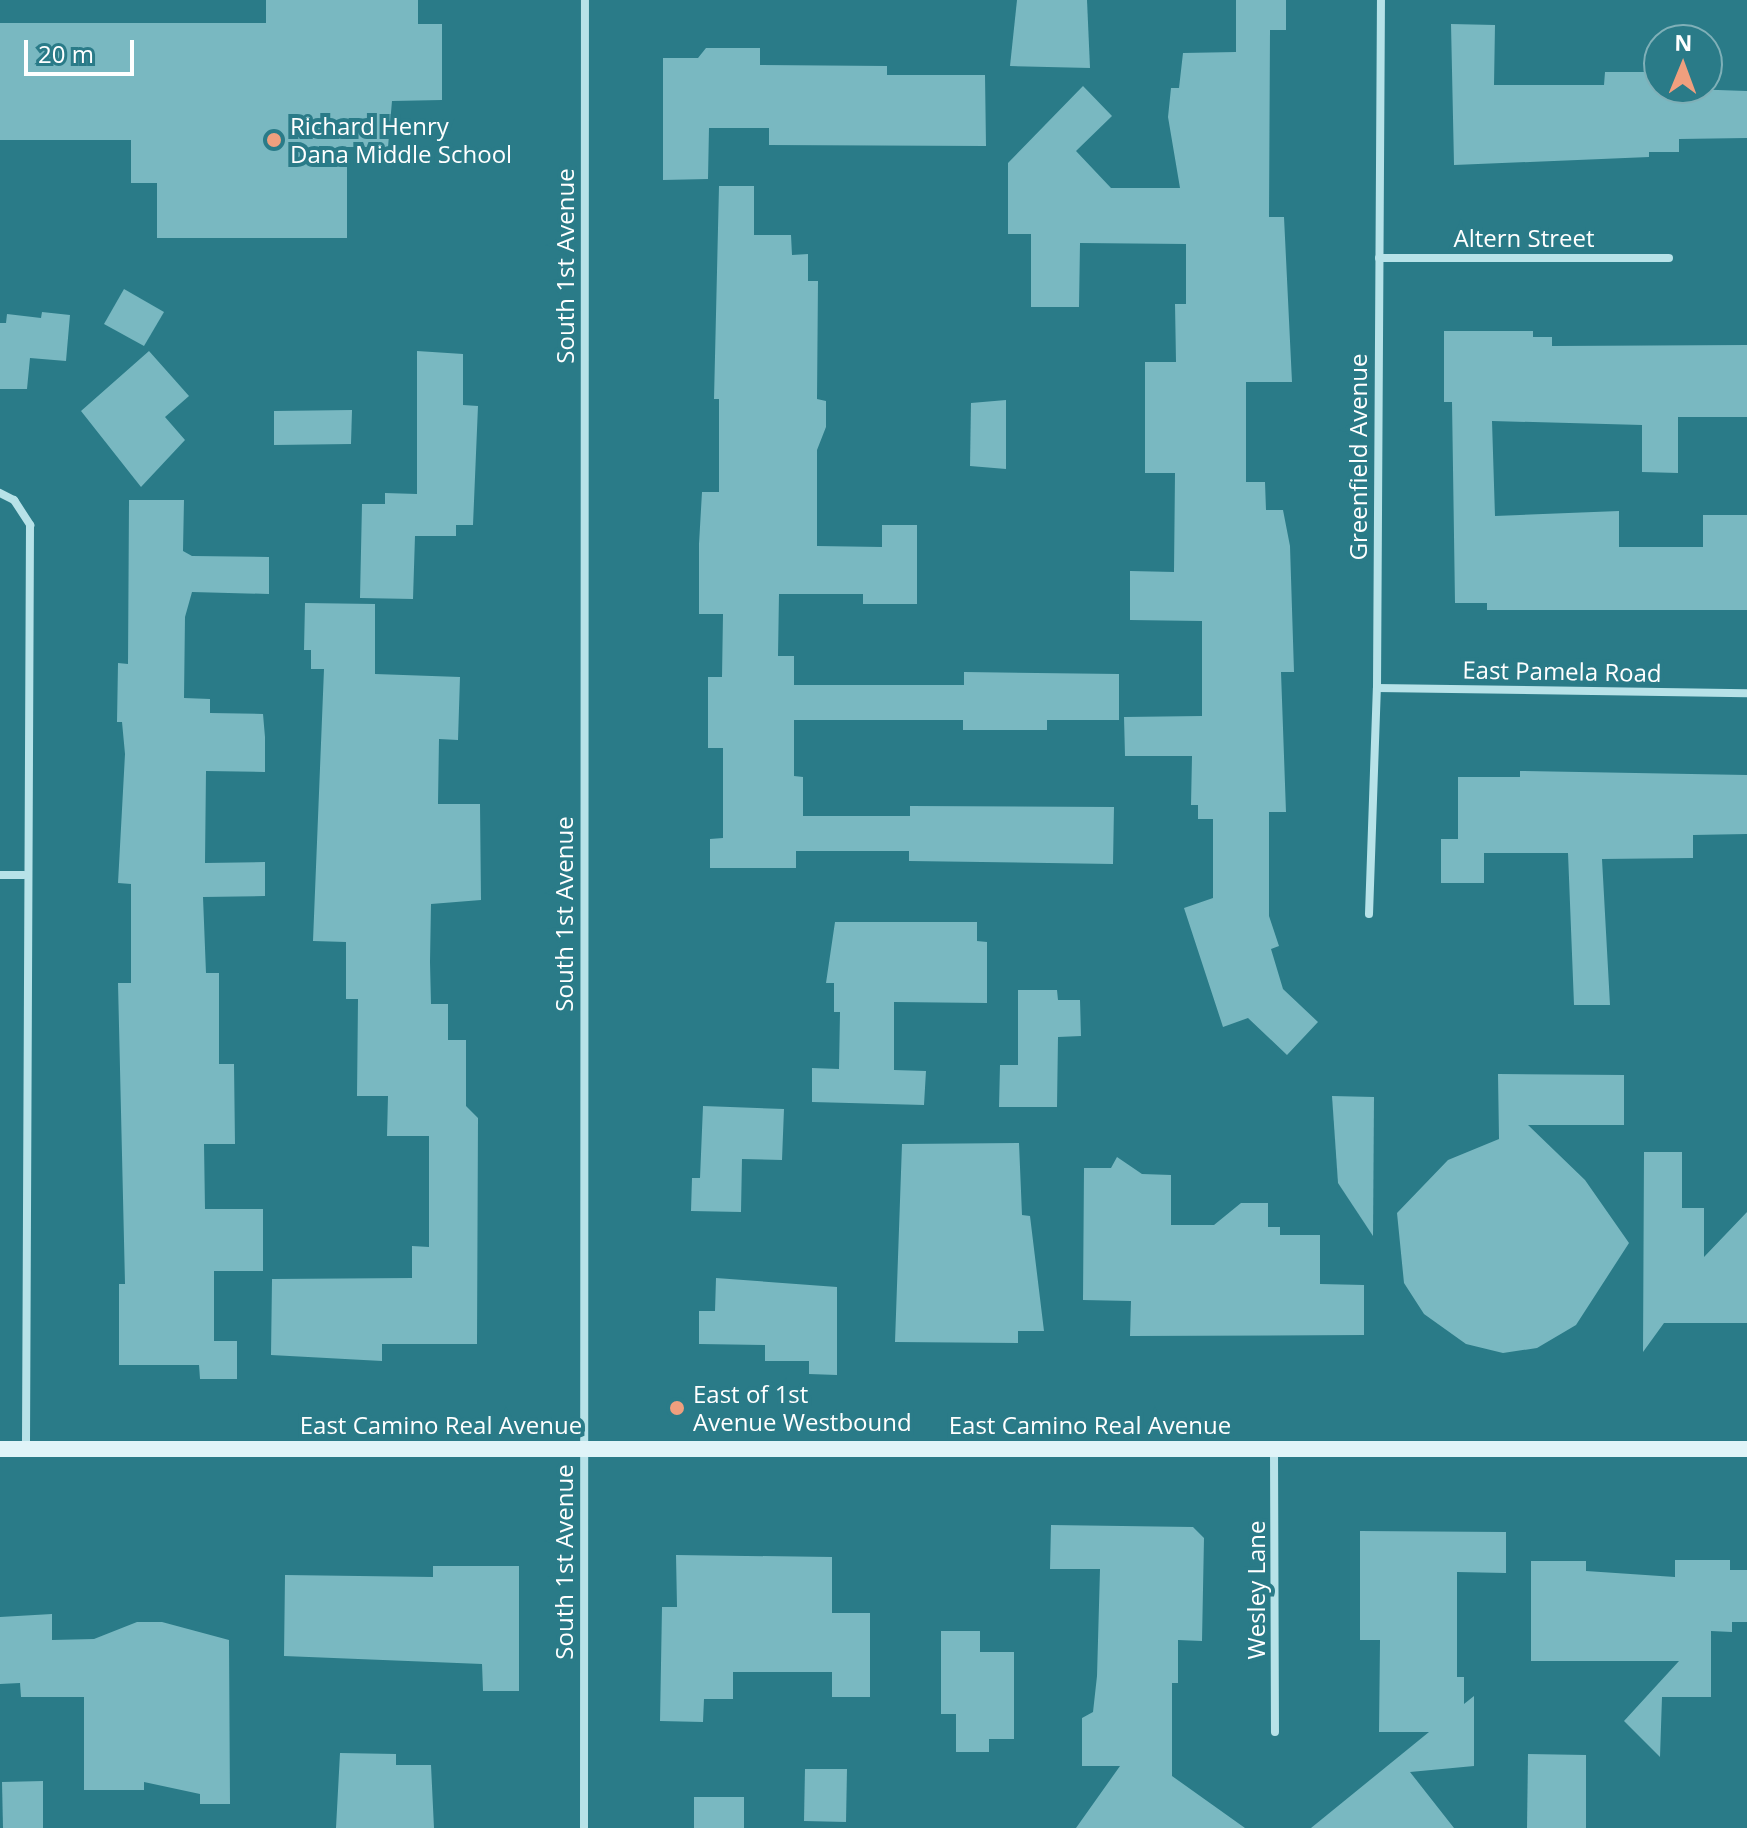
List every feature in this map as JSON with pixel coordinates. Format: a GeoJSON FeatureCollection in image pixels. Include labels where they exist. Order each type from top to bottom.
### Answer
{"type":"FeatureCollection","features":[{"type":"Feature","properties":{"kind":"street","name":"South 1st Avenue"},"geometry":{"type":"LineString","coordinates":[[584,1828],[585,0]]}},
{"type":"Feature","properties":{"kind":"street","name":"Greenfield Avenue"},"geometry":{"type":"LineString","coordinates":[[1369,914],[1377,688],[1381,0]]}},
{"type":"Feature","properties":{"kind":"street","name":"Altern Street"},"geometry":{"type":"LineString","coordinates":[[1379,258],[1669,258]]}},
{"type":"Feature","properties":{"kind":"street"},"geometry":{"type":"LineString","coordinates":[[0,493],[14,500],[30,525],[24,875],[26,1449]]}},
{"type":"Feature","properties":{"kind":"street","name":"East Pamela Road"},"geometry":{"type":"LineString","coordinates":[[1377,688],[1747,693]]}},
{"type":"Feature","properties":{"kind":"street"},"geometry":{"type":"LineString","coordinates":[[0,875],[24,875]]}},
{"type":"Feature","properties":{"kind":"street","name":"East Camino Real Avenue"},"geometry":{"type":"LineString","coordinates":[[0,1449],[1747,1449]]}},
{"type":"Feature","properties":{"kind":"street","name":"Wesley Lane"},"geometry":{"type":"LineString","coordinates":[[1274,1450],[1275,1732]]}},
{"type":"Feature","properties":{"kind":"building"},"geometry":{"type":"Polygon","coordinates":[[[266,0],[418,0],[418,24],[442,24],[442,100],[392,101],[388,147],[347,147],[347,238],[157,238],[157,183],[131,183],[131,140],[0,140],[0,23],[266,23],[266,0]]]}},
{"type":"Feature","properties":{"kind":"building"},"geometry":{"type":"Polygon","coordinates":[[[1017,0],[1087,0],[1090,68],[1010,66],[1017,0]]]}},
{"type":"Feature","properties":{"kind":"building"},"geometry":{"type":"Polygon","coordinates":[[[1236,0],[1286,0],[1286,30],[1270,30],[1269,217],[1284,217],[1292,382],[1246,382],[1246,482],[1265,482],[1266,510],[1283,510],[1290,546],[1294,672],[1281,672],[1286,812],[1269,812],[1269,916],[1279,946],[1271,949],[1283,989],[1318,1022],[1287,1055],[1248,1018],[1223,1027],[1184,908],[1213,898],[1213,819],[1198,819],[1198,805],[1191,805],[1192,756],[1125,756],[1124,717],[1202,716],[1202,621],[1130,620],[1130,571],[1174,572],[1175,473],[1145,473],[1145,362],[1176,362],[1175,304],[1186,304],[1186,244],[1080,243],[1079,307],[1031,307],[1031,234],[1008,234],[1008,163],[1083,86],[1112,116],[1076,151],[1111,188],[1180,188],[1168,117],[1171,88],[1179,88],[1183,53],[1236,52],[1236,0]]]}},
{"type":"Feature","properties":{"kind":"building"},"geometry":{"type":"Polygon","coordinates":[[[1451,24],[1495,25],[1494,85],[1604,85],[1605,72],[1643,72],[1643,104],[1723,104],[1723,90],[1747,91],[1747,138],[1679,139],[1679,152],[1649,152],[1649,157],[1454,165],[1451,24]]]}},
{"type":"Feature","properties":{"kind":"building"},"geometry":{"type":"Polygon","coordinates":[[[706,48],[760,48],[760,65],[887,66],[887,75],[985,75],[986,146],[769,145],[769,128],[709,128],[708,179],[663,180],[663,58],[698,58],[706,48]]]}},
{"type":"Feature","properties":{"kind":"building"},"geometry":{"type":"Polygon","coordinates":[[[719,186],[754,186],[754,235],[791,235],[792,255],[808,254],[808,281],[818,281],[817,399],[826,401],[826,427],[817,450],[817,546],[882,547],[882,525],[917,525],[917,604],[863,604],[863,594],[779,594],[778,656],[794,656],[794,685],[964,685],[964,672],[1119,674],[1119,720],[1047,720],[1047,730],[963,730],[963,720],[794,720],[794,776],[803,777],[803,816],[910,816],[910,806],[1114,807],[1113,864],[909,861],[909,851],[796,851],[796,868],[710,868],[710,839],[723,838],[723,748],[708,748],[708,677],[722,677],[723,614],[699,614],[699,544],[702,492],[719,492],[719,399],[714,399],[719,186]]]}},
{"type":"Feature","properties":{"kind":"building"},"geometry":{"type":"Polygon","coordinates":[[[124,289],[164,312],[144,346],[104,324],[124,289]]]}},
{"type":"Feature","properties":{"kind":"building"},"geometry":{"type":"Polygon","coordinates":[[[42,312],[70,315],[66,361],[30,358],[27,389],[0,389],[0,323],[6,323],[7,314],[41,318],[42,312]]]}},
{"type":"Feature","properties":{"kind":"building"},"geometry":{"type":"Polygon","coordinates":[[[1444,331],[1533,331],[1533,337],[1552,337],[1552,346],[1747,345],[1747,417],[1678,417],[1678,473],[1642,472],[1642,425],[1492,421],[1495,516],[1619,511],[1619,547],[1703,547],[1703,515],[1747,515],[1747,610],[1487,610],[1487,603],[1455,603],[1452,402],[1444,402],[1444,331]]]}},
{"type":"Feature","properties":{"kind":"building"},"geometry":{"type":"Polygon","coordinates":[[[149,351],[189,396],[165,417],[185,440],[141,487],[81,411],[149,351]]]}},
{"type":"Feature","properties":{"kind":"building"},"geometry":{"type":"Polygon","coordinates":[[[417,351],[463,354],[463,405],[478,406],[473,525],[456,525],[456,536],[415,536],[413,599],[360,598],[362,504],[385,504],[385,493],[417,494],[417,351]]]}},
{"type":"Feature","properties":{"kind":"building"},"geometry":{"type":"Polygon","coordinates":[[[1006,400],[1006,469],[970,466],[971,403],[1006,400]]]}},
{"type":"Feature","properties":{"kind":"building"},"geometry":{"type":"Polygon","coordinates":[[[352,410],[351,444],[274,445],[274,411],[352,410]]]}},
{"type":"Feature","properties":{"kind":"building"},"geometry":{"type":"Polygon","coordinates":[[[129,500],[184,500],[183,551],[192,556],[269,557],[269,594],[192,592],[185,617],[184,698],[210,699],[210,713],[263,714],[265,737],[265,772],[206,771],[205,863],[265,862],[265,896],[203,897],[206,973],[219,973],[219,1064],[234,1064],[235,1144],[204,1144],[205,1209],[263,1209],[263,1271],[214,1271],[214,1341],[237,1341],[237,1379],[200,1379],[199,1365],[119,1365],[119,1284],[125,1284],[118,983],[131,983],[131,884],[118,883],[125,754],[122,722],[117,722],[118,663],[128,664],[129,500]]]}},
{"type":"Feature","properties":{"kind":"building"},"geometry":{"type":"Polygon","coordinates":[[[305,603],[375,604],[375,674],[460,677],[458,740],[439,739],[438,804],[480,804],[481,900],[431,904],[430,962],[431,1004],[448,1004],[448,1040],[466,1040],[466,1106],[478,1118],[477,1344],[382,1344],[382,1361],[271,1355],[272,1279],[412,1278],[412,1246],[429,1247],[429,1136],[387,1136],[388,1096],[357,1096],[358,999],[346,999],[346,942],[313,941],[324,669],[311,669],[311,650],[304,650],[305,603]]]}},
{"type":"Feature","properties":{"kind":"building"},"geometry":{"type":"Polygon","coordinates":[[[1520,771],[1747,775],[1747,834],[1693,835],[1693,858],[1602,859],[1610,1005],[1574,1005],[1568,853],[1484,853],[1484,883],[1441,883],[1441,839],[1458,839],[1458,777],[1520,777],[1520,771]]]}},
{"type":"Feature","properties":{"kind":"building"},"geometry":{"type":"Polygon","coordinates":[[[835,922],[977,922],[977,941],[987,942],[987,1003],[894,1002],[894,1070],[926,1071],[924,1105],[812,1102],[812,1068],[839,1069],[840,1012],[834,1012],[834,983],[826,983],[835,922]]]}},
{"type":"Feature","properties":{"kind":"building"},"geometry":{"type":"Polygon","coordinates":[[[1018,990],[1057,990],[1058,1000],[1080,1000],[1081,1036],[1058,1037],[1057,1107],[999,1107],[1000,1065],[1018,1065],[1018,990]]]}},
{"type":"Feature","properties":{"kind":"building"},"geometry":{"type":"Polygon","coordinates":[[[1498,1074],[1624,1075],[1624,1125],[1528,1125],[1585,1180],[1629,1243],[1576,1325],[1537,1348],[1503,1353],[1466,1344],[1424,1314],[1404,1283],[1397,1213],[1448,1160],[1499,1139],[1498,1074]]]}},
{"type":"Feature","properties":{"kind":"building"},"geometry":{"type":"Polygon","coordinates":[[[1332,1096],[1374,1097],[1373,1236],[1338,1183],[1332,1096]]]}},
{"type":"Feature","properties":{"kind":"building"},"geometry":{"type":"Polygon","coordinates":[[[703,1106],[784,1109],[782,1160],[742,1159],[741,1212],[691,1211],[692,1178],[700,1178],[703,1106]]]}},
{"type":"Feature","properties":{"kind":"building"},"geometry":{"type":"Polygon","coordinates":[[[1019,1143],[1022,1215],[1030,1216],[1044,1331],[1018,1331],[1018,1343],[895,1342],[902,1144],[1019,1143]]]}},
{"type":"Feature","properties":{"kind":"building"},"geometry":{"type":"Polygon","coordinates":[[[1644,1152],[1682,1152],[1682,1208],[1704,1208],[1704,1257],[1747,1212],[1747,1323],[1664,1323],[1643,1352],[1644,1152]]]}},
{"type":"Feature","properties":{"kind":"building"},"geometry":{"type":"Polygon","coordinates":[[[1117,1157],[1142,1174],[1171,1175],[1171,1225],[1214,1225],[1241,1203],[1268,1203],[1268,1227],[1280,1227],[1280,1235],[1320,1235],[1320,1284],[1364,1285],[1364,1335],[1130,1336],[1131,1301],[1083,1300],[1084,1168],[1111,1168],[1117,1157]]]}},
{"type":"Feature","properties":{"kind":"building"},"geometry":{"type":"Polygon","coordinates":[[[716,1278],[837,1287],[837,1375],[809,1374],[809,1361],[765,1361],[765,1345],[699,1344],[699,1311],[715,1311],[716,1278]]]}},
{"type":"Feature","properties":{"kind":"building"},"geometry":{"type":"Polygon","coordinates":[[[1051,1525],[1193,1527],[1204,1538],[1202,1641],[1178,1640],[1178,1683],[1172,1683],[1172,1776],[1245,1828],[1076,1828],[1120,1766],[1082,1766],[1082,1718],[1093,1712],[1097,1676],[1100,1569],[1050,1569],[1051,1525]]]}},
{"type":"Feature","properties":{"kind":"building"},"geometry":{"type":"Polygon","coordinates":[[[1360,1531],[1506,1532],[1506,1573],[1457,1572],[1457,1677],[1464,1677],[1464,1704],[1474,1696],[1474,1766],[1410,1772],[1454,1828],[1311,1828],[1429,1732],[1379,1732],[1380,1640],[1360,1640],[1360,1531]]]}},
{"type":"Feature","properties":{"kind":"building"},"geometry":{"type":"Polygon","coordinates":[[[676,1555],[832,1557],[832,1613],[870,1613],[870,1697],[832,1697],[832,1672],[733,1672],[733,1699],[704,1699],[703,1722],[660,1721],[662,1607],[677,1607],[676,1555]]]}},
{"type":"Feature","properties":{"kind":"building"},"geometry":{"type":"Polygon","coordinates":[[[1675,1560],[1730,1560],[1730,1570],[1747,1570],[1747,1622],[1732,1622],[1732,1632],[1711,1631],[1711,1697],[1662,1697],[1660,1757],[1624,1721],[1679,1661],[1531,1661],[1531,1561],[1586,1561],[1586,1571],[1675,1577],[1675,1560]]]}},
{"type":"Feature","properties":{"kind":"building"},"geometry":{"type":"Polygon","coordinates":[[[433,1566],[519,1566],[519,1691],[483,1691],[482,1664],[284,1656],[285,1575],[433,1577],[433,1566]]]}},
{"type":"Feature","properties":{"kind":"building"},"geometry":{"type":"Polygon","coordinates":[[[52,1614],[52,1640],[94,1639],[137,1622],[162,1622],[229,1640],[230,1804],[200,1804],[200,1794],[144,1782],[144,1790],[84,1790],[84,1697],[21,1697],[20,1683],[0,1684],[0,1617],[52,1614]]]}},
{"type":"Feature","properties":{"kind":"building"},"geometry":{"type":"Polygon","coordinates":[[[941,1631],[980,1631],[980,1652],[1014,1652],[1014,1739],[989,1739],[989,1752],[956,1752],[956,1714],[941,1714],[941,1631]]]}},
{"type":"Feature","properties":{"kind":"building"},"geometry":{"type":"Polygon","coordinates":[[[340,1753],[396,1754],[396,1765],[431,1765],[434,1828],[336,1828],[340,1753]]]}},
{"type":"Feature","properties":{"kind":"building"},"geometry":{"type":"Polygon","coordinates":[[[1528,1754],[1586,1755],[1586,1828],[1527,1828],[1528,1754]]]}},
{"type":"Feature","properties":{"kind":"building"},"geometry":{"type":"Polygon","coordinates":[[[805,1769],[847,1769],[846,1822],[804,1821],[805,1769]]]}},
{"type":"Feature","properties":{"kind":"building"},"geometry":{"type":"Polygon","coordinates":[[[43,1781],[43,1828],[3,1828],[2,1782],[43,1781]]]}},
{"type":"Feature","properties":{"kind":"building"},"geometry":{"type":"Polygon","coordinates":[[[694,1797],[744,1797],[744,1828],[694,1828],[694,1797]]]}},
{"type":"Feature","properties":{"kind":"place","name":"Richard Henry Dana Middle School"},"geometry":{"type":"Point","coordinates":[274,140]}},
{"type":"Feature","properties":{"kind":"place","name":"East of 1st Avenue Westbound"},"geometry":{"type":"Point","coordinates":[677,1408]}}]}
